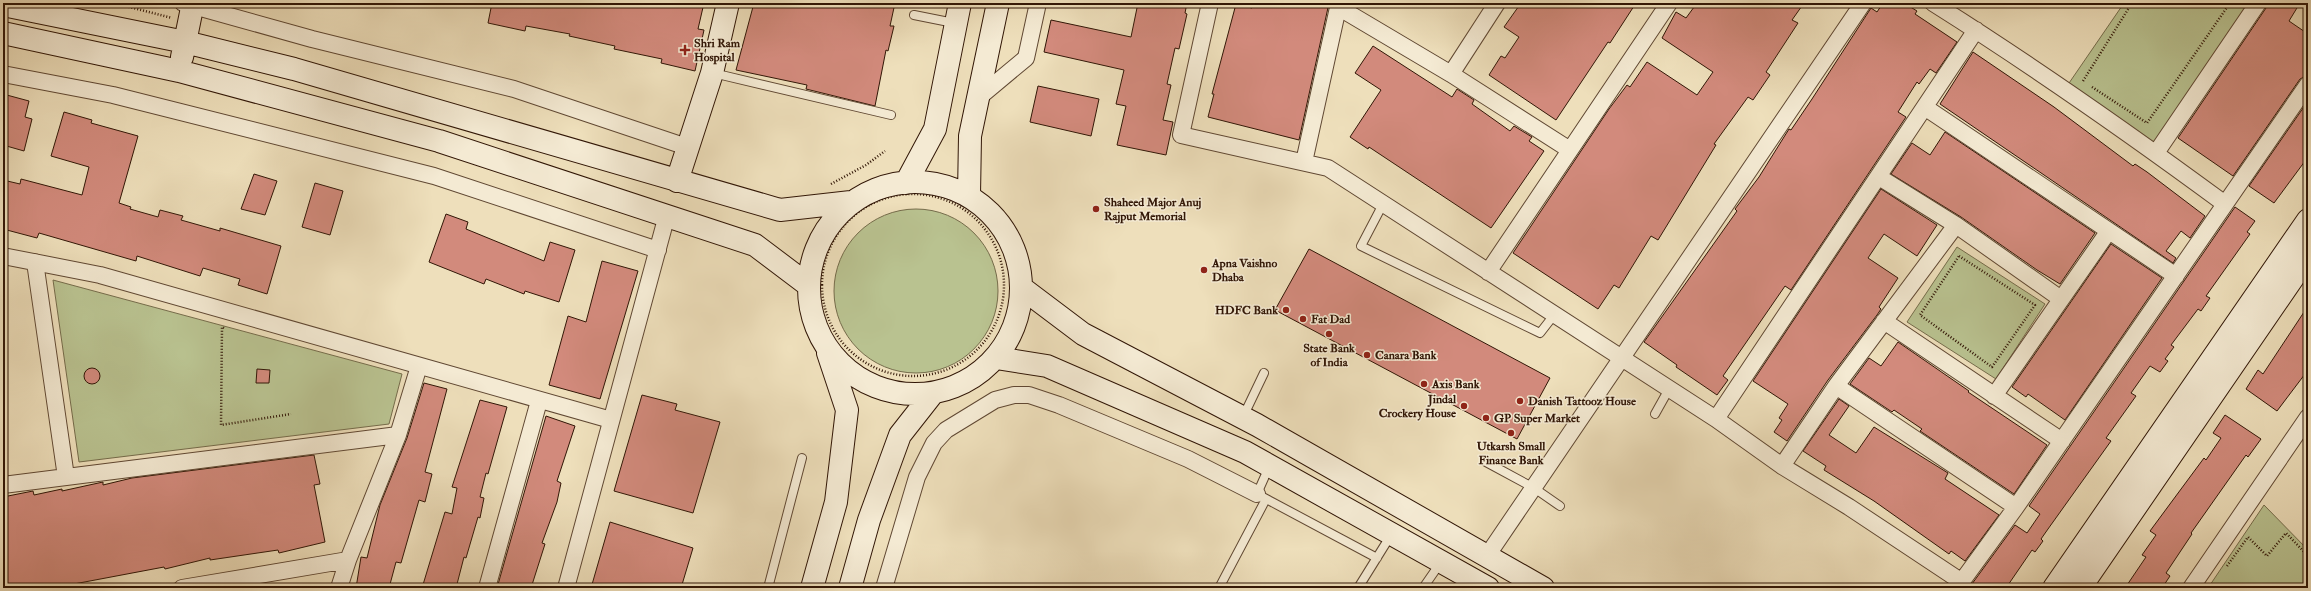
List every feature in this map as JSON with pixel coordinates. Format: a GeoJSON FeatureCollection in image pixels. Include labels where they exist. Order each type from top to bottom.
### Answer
{"type":"FeatureCollection","features":[{"type":"Feature","properties":{"kind":"street"},"geometry":{"type":"LineString","coordinates":[[677,181],[712,73],[728,3]]}},
{"type":"Feature","properties":{"kind":"street"},"geometry":{"type":"LineString","coordinates":[[969,195],[970,136],[998,3]]}},
{"type":"Feature","properties":{"kind":"street"},"geometry":{"type":"LineString","coordinates":[[978,98],[1026,58],[1038,3]]}},
{"type":"Feature","properties":{"kind":"street"},"geometry":{"type":"LineString","coordinates":[[1210,3],[1181,135],[1328,168],[1621,359],[1716,419],[1782,466],[1849,507],[1960,585],[2062,441],[2308,84]]}},
{"type":"Feature","properties":{"kind":"street"},"geometry":{"type":"LineString","coordinates":[[1451,74],[1497,3]]}},
{"type":"Feature","properties":{"kind":"street"},"geometry":{"type":"LineString","coordinates":[[1488,272],[1669,3]]}},
{"type":"Feature","properties":{"kind":"street"},"geometry":{"type":"LineString","coordinates":[[1487,556],[1863,3]]}},
{"type":"Feature","properties":{"kind":"street"},"geometry":{"type":"LineString","coordinates":[[1933,3],[1976,30],[2156,153],[2225,204]]}},
{"type":"Feature","properties":{"kind":"street"},"geometry":{"type":"LineString","coordinates":[[2156,153],[2258,3]]}},
{"type":"Feature","properties":{"kind":"street"},"geometry":{"type":"LineString","coordinates":[[179,71],[185,42],[190,4],[514,89],[687,147]]}},
{"type":"Feature","properties":{"kind":"street"},"geometry":{"type":"LineString","coordinates":[[3,5],[185,42],[294,69],[780,210],[851,202],[886,185],[927,181],[969,195],[984,206],[997,219],[1010,237],[1019,261],[1022,288],[1016,324],[996,358],[980,373],[964,383],[933,394],[892,393],[854,376],[827,350]]}},
{"type":"Feature","properties":{"kind":"street"},"geometry":{"type":"LineString","coordinates":[[1304,162],[1339,5],[1570,150]]}},
{"type":"Feature","properties":{"kind":"street"},"geometry":{"type":"LineString","coordinates":[[906,183],[935,129],[958,13]]}},
{"type":"Feature","properties":{"kind":"street"},"geometry":{"type":"LineString","coordinates":[[1716,419],[1926,108],[1976,30]]}},
{"type":"Feature","properties":{"kind":"street"},"geometry":{"type":"LineString","coordinates":[[3,33],[179,71],[439,141],[755,245],[808,285]]}},
{"type":"Feature","properties":{"kind":"street"},"geometry":{"type":"LineString","coordinates":[[3,74],[114,95],[434,176],[658,250]]}},
{"type":"Feature","properties":{"kind":"street"},"geometry":{"type":"LineString","coordinates":[[1926,108],[2108,232],[2176,276]]}},
{"type":"Feature","properties":{"kind":"street"},"geometry":{"type":"LineString","coordinates":[[1879,177],[1956,225],[2061,299]]}},
{"type":"Feature","properties":{"kind":"street"},"geometry":{"type":"LineString","coordinates":[[812,588],[836,502],[847,410],[827,350],[810,313],[808,285],[814,251],[826,228],[851,202]]}},
{"type":"Feature","properties":{"kind":"street"},"geometry":{"type":"LineString","coordinates":[[566,588],[667,216]]}},
{"type":"Feature","properties":{"kind":"street"},"geometry":{"type":"LineString","coordinates":[[2054,588],[2308,220]]}},
{"type":"Feature","properties":{"kind":"street"},"geometry":{"type":"LineString","coordinates":[[1782,466],[1836,386],[1956,225]]}},
{"type":"Feature","properties":{"kind":"street"},"geometry":{"type":"LineString","coordinates":[[1994,396],[2108,232]]}},
{"type":"Feature","properties":{"kind":"street"},"geometry":{"type":"LineString","coordinates":[[3,256],[100,275],[539,401],[612,420]]}},
{"type":"Feature","properties":{"kind":"street"},"geometry":{"type":"LineString","coordinates":[[2080,588],[2308,256]]}},
{"type":"Feature","properties":{"kind":"street"},"geometry":{"type":"LineString","coordinates":[[35,262],[66,477]]}},
{"type":"Feature","properties":{"kind":"street"},"geometry":{"type":"LineString","coordinates":[[1022,288],[1084,334],[1242,417],[1543,588]]}},
{"type":"Feature","properties":{"kind":"street"},"geometry":{"type":"LineString","coordinates":[[1884,321],[2062,441]]}},
{"type":"Feature","properties":{"kind":"street"},"geometry":{"type":"LineString","coordinates":[[996,358],[1047,366],[1245,452],[1488,588]]}},
{"type":"Feature","properties":{"kind":"street"},"geometry":{"type":"LineString","coordinates":[[339,588],[348,560],[398,435],[419,366]]}},
{"type":"Feature","properties":{"kind":"street"},"geometry":{"type":"LineString","coordinates":[[1836,386],[2016,507]]}},
{"type":"Feature","properties":{"kind":"street"},"geometry":{"type":"LineString","coordinates":[[850,588],[869,520],[900,435],[933,394]]}},
{"type":"Feature","properties":{"kind":"street"},"geometry":{"type":"LineString","coordinates":[[884,588],[917,477],[934,442],[946,430],[989,404],[1014,395],[1029,395],[1059,406],[1188,459],[1261,496]]}},
{"type":"Feature","properties":{"kind":"street"},"geometry":{"type":"LineString","coordinates":[[487,588],[539,401]]}},
{"type":"Feature","properties":{"kind":"street"},"geometry":{"type":"LineString","coordinates":[[2191,588],[2308,417]]}},
{"type":"Feature","properties":{"kind":"street"},"geometry":{"type":"LineString","coordinates":[[3,485],[398,435]]}},
{"type":"Feature","properties":{"kind":"street"},"geometry":{"type":"LineString","coordinates":[[182,588],[348,560]]}},
{"type":"Feature","properties":{"kind":"lane"},"geometry":{"type":"LineString","coordinates":[[914,14],[958,13]]}},
{"type":"Feature","properties":{"kind":"lane"},"geometry":{"type":"LineString","coordinates":[[712,73],[891,115]]}},
{"type":"Feature","properties":{"kind":"lane"},"geometry":{"type":"LineString","coordinates":[[1383,204],[1360,246],[1540,333],[1554,315]]}},
{"type":"Feature","properties":{"kind":"lane"},"geometry":{"type":"LineString","coordinates":[[1242,417],[1264,373]]}},
{"type":"Feature","properties":{"kind":"lane"},"geometry":{"type":"LineString","coordinates":[[1655,414],[1669,389]]}},
{"type":"Feature","properties":{"kind":"lane"},"geometry":{"type":"LineString","coordinates":[[768,588],[802,458]]}},
{"type":"Feature","properties":{"kind":"lane"},"geometry":{"type":"LineString","coordinates":[[1486,462],[1534,488],[1560,506]]}},
{"type":"Feature","properties":{"kind":"lane"},"geometry":{"type":"LineString","coordinates":[[1218,588],[1261,496],[1269,466]]}},
{"type":"Feature","properties":{"kind":"lane"},"geometry":{"type":"LineString","coordinates":[[1261,496],[1377,558]]}},
{"type":"Feature","properties":{"kind":"lane"},"geometry":{"type":"LineString","coordinates":[[1358,588],[1392,534]]}},
{"type":"Feature","properties":{"kind":"lane"},"geometry":{"type":"LineString","coordinates":[[1428,587],[1441,562]]}},
{"type":"Feature","properties":{"kind":"path"},"geometry":{"type":"LineString","coordinates":[[114,3],[174,18]]}},
{"type":"Feature","properties":{"kind":"path"},"geometry":{"type":"LineString","coordinates":[[2132,3],[2082,80],[2147,123],[2230,3]]}},
{"type":"Feature","properties":{"kind":"path"},"geometry":{"type":"LineString","coordinates":[[830,185],[866,165],[885,151]]}},
{"type":"Feature","properties":{"kind":"path"},"geometry":{"type":"LineString","coordinates":[[928,194],[957,204],[981,222],[998,248],[1005,277],[1003,307],[990,336],[970,358],[943,372],[914,377],[884,373],[857,359],[836,336],[824,309],[821,279],[828,250],[844,224],[868,205],[897,195],[928,194]]}},
{"type":"Feature","properties":{"kind":"path"},"geometry":{"type":"LineString","coordinates":[[1959,256],[2035,305],[1992,367],[1920,315],[1959,256]]}},
{"type":"Feature","properties":{"kind":"path"},"geometry":{"type":"LineString","coordinates":[[230,330],[222,328],[221,425],[291,414]]}},
{"type":"Feature","properties":{"kind":"path"},"geometry":{"type":"LineString","coordinates":[[2226,569],[2248,537],[2267,556],[2286,533],[2308,556]]}},
{"type":"Feature","properties":{"kind":"green space"},"geometry":{"type":"Polygon","coordinates":[[[2124,3],[2253,3],[2156,146],[2067,86],[2124,3]]]}},
{"type":"Feature","properties":{"kind":"green space"},"geometry":{"type":"Polygon","coordinates":[[[916,209],[940,213],[961,223],[974,233],[984,246],[994,267],[998,291],[994,315],[984,336],[974,349],[961,359],[940,369],[916,373],[892,369],[871,359],[858,349],[848,336],[838,315],[834,291],[838,267],[848,246],[858,233],[871,223],[892,213],[916,209]]]}},
{"type":"Feature","properties":{"kind":"green space"},"geometry":{"type":"Polygon","coordinates":[[[1957,247],[2045,304],[1996,379],[1907,322],[1957,247]]]}},
{"type":"Feature","properties":{"kind":"green space"},"geometry":{"type":"Polygon","coordinates":[[[53,280],[402,374],[389,424],[79,462],[53,280]]]}},
{"type":"Feature","properties":{"kind":"green space"},"geometry":{"type":"Polygon","coordinates":[[[2264,505],[2308,550],[2308,588],[2208,588],[2264,505]]]}},
{"type":"Feature","properties":{"kind":"building"},"geometry":{"type":"Polygon","coordinates":[[[492,3],[704,3],[698,29],[704,30],[695,71],[661,63],[662,59],[614,49],[615,46],[569,36],[570,34],[526,26],[525,31],[488,23],[492,3]]]}},
{"type":"Feature","properties":{"kind":"building"},"geometry":{"type":"Polygon","coordinates":[[[754,3],[895,3],[890,26],[894,26],[888,51],[886,50],[875,106],[806,89],[807,85],[736,70],[754,3]]]}},
{"type":"Feature","properties":{"kind":"building"},"geometry":{"type":"Polygon","coordinates":[[[1138,3],[1187,3],[1185,13],[1187,14],[1179,49],[1175,48],[1167,84],[1171,85],[1163,120],[1173,122],[1166,155],[1117,145],[1126,106],[1116,104],[1124,70],[1044,52],[1051,20],[1131,37],[1138,3]]]}},
{"type":"Feature","properties":{"kind":"building"},"geometry":{"type":"Polygon","coordinates":[[[1253,3],[1329,3],[1299,140],[1208,117],[1214,94],[1212,94],[1236,4],[1252,8],[1253,3]]]}},
{"type":"Feature","properties":{"kind":"building"},"geometry":{"type":"Polygon","coordinates":[[[1521,3],[1636,3],[1556,120],[1489,75],[1501,56],[1505,58],[1519,37],[1504,27],[1521,3]]]}},
{"type":"Feature","properties":{"kind":"building"},"geometry":{"type":"Polygon","coordinates":[[[1697,3],[1804,3],[1792,20],[1798,23],[1766,72],[1770,75],[1753,100],[1748,97],[1714,144],[1716,145],[1658,240],[1651,236],[1619,288],[1614,285],[1598,309],[1513,253],[1609,109],[1627,85],[1630,87],[1647,62],[1697,95],[1713,72],[1662,38],[1676,12],[1686,18],[1697,3]]]}},
{"type":"Feature","properties":{"kind":"building"},"geometry":{"type":"Polygon","coordinates":[[[1883,3],[1904,3],[1917,11],[1915,14],[1957,42],[1936,73],[1930,69],[1919,84],[1917,82],[1898,112],[1906,117],[1791,290],[1785,286],[1723,376],[1728,380],[1717,395],[1676,367],[1677,365],[1644,342],[1737,211],[1735,209],[1759,177],[1789,129],[1791,130],[1812,99],[1871,8],[1877,12],[1883,3]]]}},
{"type":"Feature","properties":{"kind":"building"},"geometry":{"type":"Polygon","coordinates":[[[2267,3],[2300,3],[2289,21],[2308,34],[2308,75],[2300,79],[2233,176],[2178,138],[2266,8],[2267,3]]]}},
{"type":"Feature","properties":{"kind":"building"},"geometry":{"type":"Polygon","coordinates":[[[1373,46],[1452,97],[1457,89],[1474,100],[1472,104],[1510,131],[1514,126],[1532,137],[1529,141],[1544,151],[1491,228],[1369,147],[1368,149],[1350,137],[1381,90],[1355,73],[1373,46]]]}},
{"type":"Feature","properties":{"kind":"building"},"geometry":{"type":"Polygon","coordinates":[[[1973,52],[2054,107],[2133,166],[2135,164],[2147,172],[2205,216],[2190,238],[2181,231],[2166,251],[2176,258],[2173,263],[1940,104],[1973,52]]]}},
{"type":"Feature","properties":{"kind":"building"},"geometry":{"type":"Polygon","coordinates":[[[1038,86],[1099,99],[1091,136],[1030,122],[1038,86]]]}},
{"type":"Feature","properties":{"kind":"building"},"geometry":{"type":"Polygon","coordinates":[[[3,94],[29,101],[25,117],[32,119],[24,151],[3,145],[3,94]]]}},
{"type":"Feature","properties":{"kind":"building"},"geometry":{"type":"Polygon","coordinates":[[[2308,101],[2308,157],[2274,203],[2249,186],[2308,101]]]}},
{"type":"Feature","properties":{"kind":"building"},"geometry":{"type":"Polygon","coordinates":[[[64,112],[92,120],[91,123],[138,136],[119,203],[131,207],[130,209],[158,217],[160,210],[183,216],[181,220],[220,231],[220,228],[281,246],[267,294],[238,285],[240,279],[203,268],[200,276],[137,256],[136,261],[39,233],[37,238],[3,229],[3,180],[20,184],[21,179],[82,195],[89,167],[51,156],[64,112]]]}},
{"type":"Feature","properties":{"kind":"building"},"geometry":{"type":"Polygon","coordinates":[[[1945,132],[2095,233],[2060,284],[2037,270],[1961,217],[1891,174],[1912,143],[1930,155],[1945,132]]]}},
{"type":"Feature","properties":{"kind":"building"},"geometry":{"type":"Polygon","coordinates":[[[254,174],[277,181],[265,215],[241,209],[254,174]]]}},
{"type":"Feature","properties":{"kind":"building"},"geometry":{"type":"Polygon","coordinates":[[[315,183],[343,191],[330,235],[302,227],[315,183]]]}},
{"type":"Feature","properties":{"kind":"building"},"geometry":{"type":"Polygon","coordinates":[[[1881,189],[1937,225],[1917,256],[1884,234],[1868,258],[1898,278],[1879,307],[1881,309],[1877,315],[1828,380],[1787,441],[1774,432],[1782,420],[1779,418],[1788,404],[1753,381],[1881,189]]]}},
{"type":"Feature","properties":{"kind":"building"},"geometry":{"type":"Polygon","coordinates":[[[2235,207],[2255,221],[2247,232],[2250,234],[2206,296],[2210,298],[2201,311],[2198,309],[2171,345],[2174,347],[2165,359],[2168,361],[2160,372],[2150,366],[2131,393],[2136,396],[2106,438],[2111,441],[2041,539],[2043,541],[2035,552],[2032,550],[2006,588],[1969,588],[2015,525],[2027,533],[2040,514],[2029,506],[2235,207]]]}},
{"type":"Feature","properties":{"kind":"building"},"geometry":{"type":"Polygon","coordinates":[[[446,214],[468,222],[466,229],[544,261],[550,242],[575,250],[559,302],[525,291],[524,294],[486,279],[484,284],[429,262],[446,214]]]}},
{"type":"Feature","properties":{"kind":"building"},"geometry":{"type":"Polygon","coordinates":[[[2111,244],[2162,278],[2065,420],[2028,394],[2026,397],[2012,387],[2111,244]]]}},
{"type":"Feature","properties":{"kind":"building"},"geometry":{"type":"Polygon","coordinates":[[[1309,249],[1550,378],[1517,439],[1275,310],[1309,249]]]}},
{"type":"Feature","properties":{"kind":"building"},"geometry":{"type":"Polygon","coordinates":[[[602,261],[638,271],[600,399],[549,385],[568,316],[586,322],[602,261]]]}},
{"type":"Feature","properties":{"kind":"building"},"geometry":{"type":"Polygon","coordinates":[[[2308,306],[2308,370],[2277,411],[2246,389],[2258,370],[2263,374],[2308,306]]]}},
{"type":"Feature","properties":{"kind":"building"},"geometry":{"type":"Polygon","coordinates":[[[1898,342],[1969,391],[1968,392],[2047,445],[2014,494],[1920,431],[1922,429],[1894,410],[1892,412],[1850,384],[1869,358],[1881,366],[1898,342]]]}},
{"type":"Feature","properties":{"kind":"building"},"geometry":{"type":"Polygon","coordinates":[[[92,368],[98,370],[100,376],[98,382],[92,384],[86,382],[84,376],[86,370],[92,368]]]}},
{"type":"Feature","properties":{"kind":"building"},"geometry":{"type":"Polygon","coordinates":[[[257,369],[270,370],[269,383],[256,383],[257,369]]]}},
{"type":"Feature","properties":{"kind":"building"},"geometry":{"type":"Polygon","coordinates":[[[424,383],[447,389],[425,472],[432,474],[425,502],[419,500],[401,563],[396,562],[389,588],[356,588],[361,557],[367,558],[380,505],[407,438],[424,383]]]}},
{"type":"Feature","properties":{"kind":"building"},"geometry":{"type":"Polygon","coordinates":[[[642,395],[677,404],[675,410],[720,422],[693,513],[614,491],[642,395]]]}},
{"type":"Feature","properties":{"kind":"building"},"geometry":{"type":"Polygon","coordinates":[[[1839,399],[1849,406],[1829,435],[1856,453],[1874,427],[1948,473],[1945,479],[1999,515],[1965,561],[1951,551],[1949,554],[1874,501],[1824,470],[1826,466],[1803,451],[1839,399]]]}},
{"type":"Feature","properties":{"kind":"building"},"geometry":{"type":"Polygon","coordinates":[[[480,400],[507,407],[480,497],[484,498],[480,518],[478,517],[466,558],[464,557],[456,588],[422,588],[445,512],[452,514],[457,488],[452,487],[480,400]]]}},
{"type":"Feature","properties":{"kind":"building"},"geometry":{"type":"Polygon","coordinates":[[[2225,415],[2261,439],[2248,457],[2246,455],[2191,533],[2192,534],[2166,573],[2170,576],[2162,588],[2125,588],[2146,557],[2142,555],[2156,535],[2150,531],[2204,458],[2206,460],[2221,438],[2213,433],[2225,415]]]}},
{"type":"Feature","properties":{"kind":"building"},"geometry":{"type":"Polygon","coordinates":[[[546,416],[575,426],[557,481],[561,483],[557,502],[542,543],[545,544],[531,588],[497,588],[546,416]]]}},
{"type":"Feature","properties":{"kind":"building"},"geometry":{"type":"Polygon","coordinates":[[[314,455],[320,484],[314,485],[325,542],[279,553],[278,550],[210,560],[210,558],[165,569],[164,567],[58,587],[57,585],[25,588],[24,585],[3,588],[3,497],[33,491],[34,495],[62,489],[62,491],[103,482],[103,485],[132,478],[314,455]]]}},
{"type":"Feature","properties":{"kind":"building"},"geometry":{"type":"Polygon","coordinates":[[[610,522],[693,548],[681,588],[591,588],[610,522]]]}},
{"type":"Feature","properties":{"kind":"place","name":"Shri Ram Hospital"},"geometry":{"type":"Point","coordinates":[685,50]}},
{"type":"Feature","properties":{"kind":"place","name":"Shaheed Major Anuj Rajput Memorial"},"geometry":{"type":"Point","coordinates":[1096,209]}},
{"type":"Feature","properties":{"kind":"place","name":"Apna Vaishno Dhaba"},"geometry":{"type":"Point","coordinates":[1204,270]}},
{"type":"Feature","properties":{"kind":"place","name":"HDFC Bank"},"geometry":{"type":"Point","coordinates":[1286,310]}},
{"type":"Feature","properties":{"kind":"place","name":"Fat Dad"},"geometry":{"type":"Point","coordinates":[1303,319]}},
{"type":"Feature","properties":{"kind":"place","name":"State Bank of India"},"geometry":{"type":"Point","coordinates":[1329,334]}},
{"type":"Feature","properties":{"kind":"place","name":"Canara Bank"},"geometry":{"type":"Point","coordinates":[1367,355]}},
{"type":"Feature","properties":{"kind":"place","name":"Axis Bank"},"geometry":{"type":"Point","coordinates":[1424,384]}},
{"type":"Feature","properties":{"kind":"place","name":"Danish Tattooz House"},"geometry":{"type":"Point","coordinates":[1520,401]}},
{"type":"Feature","properties":{"kind":"place","name":"Jindal Crockery House"},"geometry":{"type":"Point","coordinates":[1464,406]}},
{"type":"Feature","properties":{"kind":"place","name":"GP Super Market"},"geometry":{"type":"Point","coordinates":[1486,418]}},
{"type":"Feature","properties":{"kind":"place","name":"Utkarsh Small Finance Bank"},"geometry":{"type":"Point","coordinates":[1511,433]}}]}
